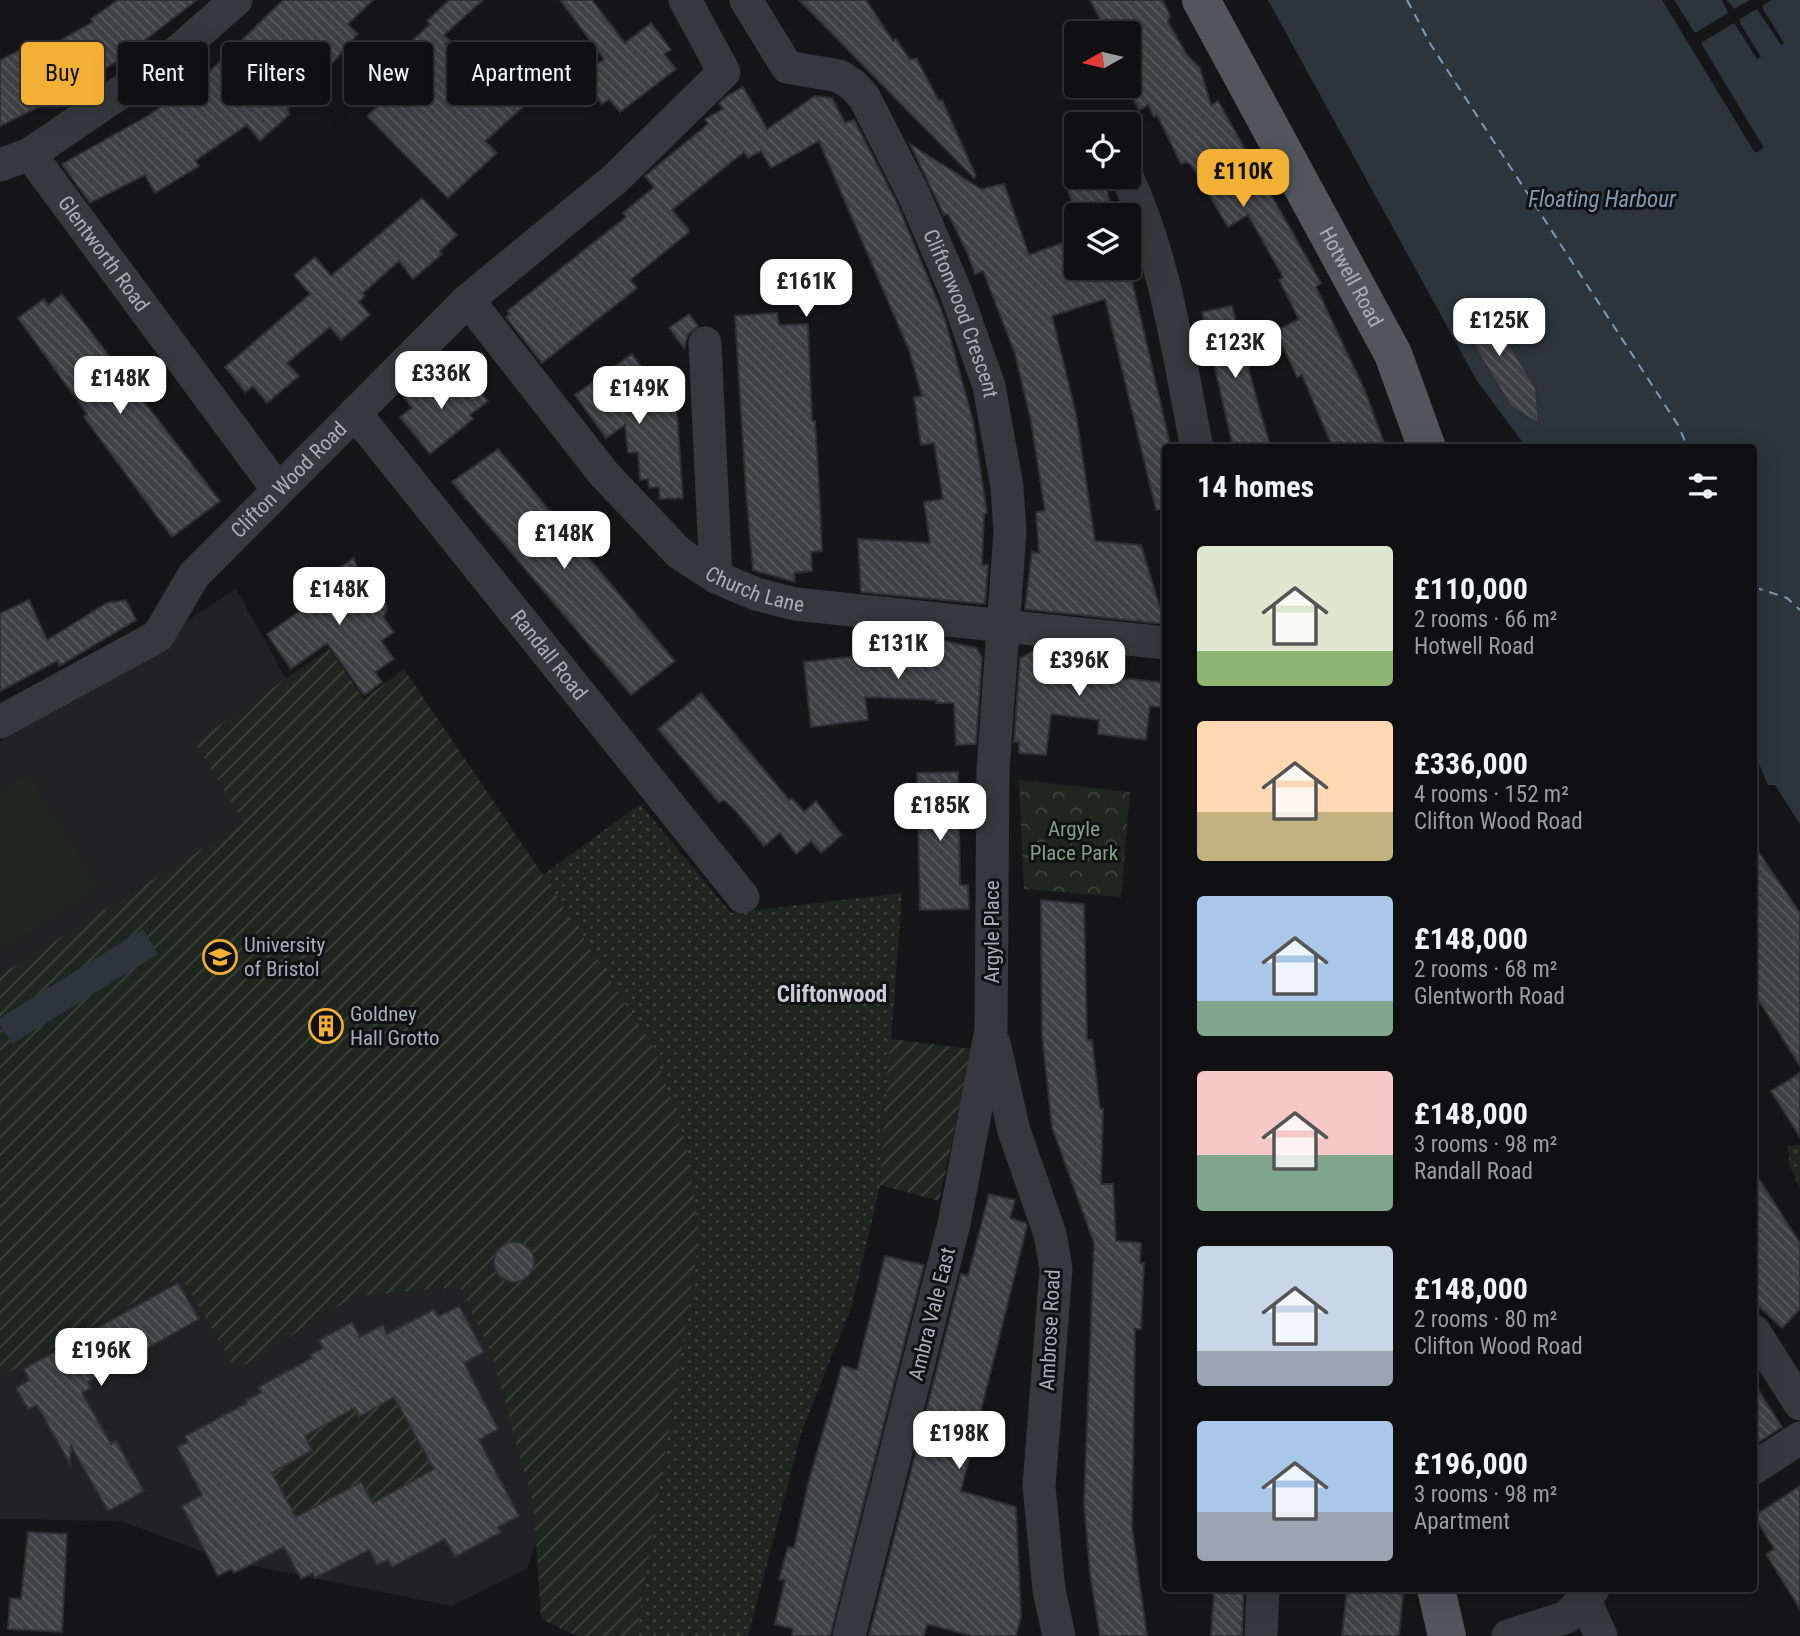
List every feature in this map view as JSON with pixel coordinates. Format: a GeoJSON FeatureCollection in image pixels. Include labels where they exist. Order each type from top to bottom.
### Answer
{"type":"FeatureCollection","features":[{"type":"Feature","properties":{"kind":"main road","name":"Hotwell Road"},"geometry":{"type":"LineString","coordinates":[[1201,0],[1393,354],[1426,444]]}},
{"type":"Feature","properties":{"kind":"main road"},"geometry":{"type":"LineString","coordinates":[[1429,1636],[1435,1592]]}},
{"type":"Feature","properties":{"kind":"main road"},"geometry":{"type":"LineString","coordinates":[[1436,1592],[1447,1636]]}},
{"type":"Feature","properties":{"kind":"street"},"geometry":{"type":"LineString","coordinates":[[15,160],[168,60],[236,0]]}},
{"type":"Feature","properties":{"kind":"street","name":"Clifton Wood Road"},"geometry":{"type":"LineString","coordinates":[[0,722],[158,636],[194,575],[468,300],[616,178],[724,72],[685,0]]}},
{"type":"Feature","properties":{"kind":"street","name":"Cliftonwood Crescent"},"geometry":{"type":"LineString","coordinates":[[746,0],[780,59],[793,69],[839,76],[853,85],[864,97],[914,195],[976,346],[993,402],[1007,487],[1010,531],[1003,624]]}},
{"type":"Feature","properties":{"kind":"street","name":"Glentworth Road"},"geometry":{"type":"LineString","coordinates":[[15,160],[278,490]]}},
{"type":"Feature","properties":{"kind":"street"},"geometry":{"type":"LineString","coordinates":[[1132,189],[1148,229],[1177,344],[1196,444]]}},
{"type":"Feature","properties":{"kind":"street","name":"Church Lane"},"geometry":{"type":"LineString","coordinates":[[468,300],[604,474],[679,553],[716,577],[756,594],[795,604],[1162,643]]}},
{"type":"Feature","properties":{"kind":"street"},"geometry":{"type":"LineString","coordinates":[[705,343],[716,577]]}},
{"type":"Feature","properties":{"kind":"street","name":"Randall Road"},"geometry":{"type":"LineString","coordinates":[[355,413],[743,897]]}},
{"type":"Feature","properties":{"kind":"street","name":"Argyle Place"},"geometry":{"type":"LineString","coordinates":[[991,1030],[993,770],[1003,624]]}},
{"type":"Feature","properties":{"kind":"street","name":"Ambra Vale East"},"geometry":{"type":"LineString","coordinates":[[849,1636],[954,1224],[991,1030]]}},
{"type":"Feature","properties":{"kind":"street","name":"Ambrose Road"},"geometry":{"type":"LineString","coordinates":[[991,1030],[1014,1131],[1050,1234],[1056,1269],[1039,1486],[1049,1590],[1059,1636]]}},
{"type":"Feature","properties":{"kind":"street"},"geometry":{"type":"LineString","coordinates":[[1757,1336],[1800,1404]]}},
{"type":"Feature","properties":{"kind":"street"},"geometry":{"type":"LineString","coordinates":[[1757,1466],[1800,1438]]}},
{"type":"Feature","properties":{"kind":"street"},"geometry":{"type":"LineString","coordinates":[[1261,1636],[1263,1592]]}},
{"type":"Feature","properties":{"kind":"street"},"geometry":{"type":"LineString","coordinates":[[1508,1636],[1567,1617],[1589,1594]]}},
{"type":"Feature","properties":{"kind":"street"},"geometry":{"type":"LineString","coordinates":[[1589,1594],[1601,1636]]}},
{"type":"Feature","properties":{"kind":"shaded area","name":"University of Bristol"},"geometry":{"type":"Polygon","coordinates":[[[236,589],[561,1172],[557,1480],[527,1569],[451,1606],[225,1560],[121,1521],[0,1519],[0,741],[236,589]]]}},
{"type":"Feature","properties":{"kind":"green space"},"geometry":{"type":"Polygon","coordinates":[[[329,649],[364,699],[404,669],[543,875],[652,1045],[685,1140],[700,1234],[636,1636],[577,1636],[541,1619],[534,1508],[491,1352],[460,1287],[355,1296],[236,1370],[181,1276],[0,1377],[0,975],[244,823],[195,742],[329,649]]]}},
{"type":"Feature","properties":{"kind":"green space"},"geometry":{"type":"Polygon","coordinates":[[[29,772],[101,888],[0,952],[0,790],[29,772]]]}},
{"type":"Feature","properties":{"kind":"green space","name":"Argyle Place Park"},"geometry":{"type":"Polygon","coordinates":[[[1019,780],[1130,792],[1121,897],[1024,889],[1019,780]]]}},
{"type":"Feature","properties":{"kind":"green space"},"geometry":{"type":"Polygon","coordinates":[[[640,804],[731,913],[902,893],[880,1185],[852,1306],[802,1430],[748,1636],[636,1636],[700,1234],[543,875],[640,804]]]}},
{"type":"Feature","properties":{"kind":"green space"},"geometry":{"type":"Polygon","coordinates":[[[890,1039],[972,1049],[939,1201],[880,1185],[890,1039]]]}},
{"type":"Feature","properties":{"kind":"green space"},"geometry":{"type":"Polygon","coordinates":[[[1800,1145],[1800,1188],[1790,1166],[1787,1146],[1800,1145]]]}},
{"type":"Feature","properties":{"kind":"green space"},"geometry":{"type":"Polygon","coordinates":[[[385,1367],[434,1469],[373,1503],[312,1516],[308,1510],[296,1517],[285,1496],[265,1507],[255,1488],[292,1448],[312,1450],[305,1436],[355,1408],[360,1416],[380,1405],[385,1367]]]}},
{"type":"Feature","properties":{"kind":"water","name":"Floating Harbour"},"geometry":{"type":"Polygon","coordinates":[[[1268,0],[1800,0],[1800,824],[1775,785],[1768,785],[1757,760],[1757,444],[1524,444],[1477,381],[1268,0]]]}},
{"type":"Feature","properties":{"kind":"water"},"geometry":{"type":"Polygon","coordinates":[[[143,929],[158,954],[12,1044],[0,1025],[0,1018],[143,929]]]}},
{"type":"Feature","properties":{"kind":"pier"},"geometry":{"type":"Polygon","coordinates":[[[1662,0],[1674,0],[1695,33],[1728,13],[1722,0],[1727,0],[1734,9],[1750,0],[1772,0],[1763,5],[1763,9],[1784,43],[1781,45],[1757,9],[1740,19],[1740,23],[1761,57],[1757,59],[1734,23],[1701,43],[1764,148],[1755,153],[1662,0]]]}},
{"type":"Feature","properties":{"kind":"building"},"geometry":{"type":"Polygon","coordinates":[[[118,0],[197,0],[142,42],[118,42],[118,61],[104,69],[104,42],[57,42],[93,22],[91,19],[118,0]]]}},
{"type":"Feature","properties":{"kind":"building"},"geometry":{"type":"Polygon","coordinates":[[[283,0],[373,0],[348,24],[358,34],[351,42],[344,42],[344,50],[330,66],[330,42],[240,42],[283,0]]]}},
{"type":"Feature","properties":{"kind":"building"},"geometry":{"type":"Polygon","coordinates":[[[449,0],[483,0],[444,35],[450,41],[445,44],[447,105],[525,105],[485,141],[497,153],[448,198],[367,116],[379,105],[433,105],[433,42],[411,42],[430,24],[427,21],[449,0]]]}},
{"type":"Feature","properties":{"kind":"building"},"geometry":{"type":"Polygon","coordinates":[[[560,0],[592,0],[625,43],[651,23],[671,50],[664,54],[676,69],[620,112],[609,99],[602,104],[596,96],[596,65],[604,59],[596,48],[596,42],[591,42],[560,0]]]}},
{"type":"Feature","properties":{"kind":"building"},"geometry":{"type":"Polygon","coordinates":[[[799,0],[866,0],[893,41],[896,39],[910,60],[916,58],[939,101],[942,100],[976,176],[974,178],[799,0]]]}},
{"type":"Feature","properties":{"kind":"building"},"geometry":{"type":"Polygon","coordinates":[[[1090,0],[1162,0],[1170,15],[1168,22],[1187,55],[1200,68],[1211,105],[1218,101],[1321,283],[1316,287],[1365,391],[1385,444],[1331,444],[1302,375],[1297,377],[1276,331],[1299,319],[1279,280],[1283,277],[1248,215],[1228,227],[1191,165],[1186,162],[1181,164],[1157,115],[1154,117],[1148,105],[1139,110],[1133,98],[1141,98],[1141,21],[1101,21],[1090,0]]]}},
{"type":"Feature","properties":{"kind":"building"},"geometry":{"type":"Polygon","coordinates":[[[21,50],[21,105],[43,105],[0,126],[0,60],[21,50]]]}},
{"type":"Feature","properties":{"kind":"building"},"geometry":{"type":"Polygon","coordinates":[[[222,59],[222,105],[292,105],[287,109],[290,114],[260,141],[247,125],[195,161],[199,166],[155,193],[145,175],[90,203],[62,164],[163,105],[208,105],[208,73],[222,59]]]}},
{"type":"Feature","properties":{"kind":"building"},"geometry":{"type":"Polygon","coordinates":[[[743,87],[767,129],[815,96],[832,98],[845,123],[854,120],[897,203],[945,319],[973,421],[987,513],[984,514],[982,565],[988,565],[985,604],[861,592],[858,539],[930,543],[924,502],[943,499],[934,443],[921,445],[914,397],[922,396],[909,350],[819,141],[771,168],[761,151],[748,158],[744,152],[672,210],[689,230],[688,233],[630,280],[637,288],[542,363],[506,317],[510,314],[507,311],[626,217],[623,213],[654,187],[645,176],[708,124],[705,119],[723,109],[719,103],[743,87]]]}},
{"type":"Feature","properties":{"kind":"building"},"geometry":{"type":"Polygon","coordinates":[[[910,144],[981,189],[1004,184],[1029,255],[1064,242],[1064,280],[1132,280],[1170,444],[1162,444],[1162,509],[1156,510],[1105,299],[1052,316],[1076,414],[1095,541],[1141,545],[1162,614],[1162,624],[1025,609],[1032,552],[1039,553],[1036,512],[1045,511],[1031,421],[1015,354],[983,271],[975,274],[948,214],[944,215],[910,144]]]}},
{"type":"Feature","properties":{"kind":"building"},"geometry":{"type":"Polygon","coordinates":[[[1067,189],[1106,189],[1111,203],[1073,203],[1067,189]]]}},
{"type":"Feature","properties":{"kind":"building"},"geometry":{"type":"Polygon","coordinates":[[[422,198],[457,235],[440,251],[442,254],[413,279],[399,261],[363,293],[365,296],[359,302],[370,315],[341,340],[330,327],[287,363],[299,376],[267,403],[253,386],[245,392],[225,367],[310,294],[294,275],[315,257],[331,276],[422,198]]]}},
{"type":"Feature","properties":{"kind":"building"},"geometry":{"type":"Polygon","coordinates":[[[62,294],[220,501],[172,537],[84,417],[87,414],[18,318],[44,299],[48,305],[62,294]]]}},
{"type":"Feature","properties":{"kind":"building"},"geometry":{"type":"Polygon","coordinates":[[[1463,297],[1480,301],[1489,310],[1536,388],[1539,424],[1511,407],[1461,325],[1459,312],[1463,297]]]}},
{"type":"Feature","properties":{"kind":"building"},"geometry":{"type":"Polygon","coordinates":[[[1232,306],[1270,444],[1233,444],[1202,312],[1232,306]]]}},
{"type":"Feature","properties":{"kind":"building"},"geometry":{"type":"Polygon","coordinates":[[[777,313],[779,325],[808,324],[812,421],[815,421],[822,551],[811,552],[812,571],[794,573],[795,582],[753,570],[746,491],[735,316],[777,313]]]}},
{"type":"Feature","properties":{"kind":"building"},"geometry":{"type":"Polygon","coordinates":[[[689,314],[698,326],[688,334],[684,348],[669,328],[689,314]]]}},
{"type":"Feature","properties":{"kind":"building"},"geometry":{"type":"Polygon","coordinates":[[[632,354],[647,375],[604,406],[676,401],[683,498],[660,499],[659,487],[649,488],[648,479],[640,480],[638,452],[628,453],[625,425],[606,438],[575,395],[632,354]]]}},
{"type":"Feature","properties":{"kind":"building"},"geometry":{"type":"Polygon","coordinates":[[[434,375],[447,391],[467,375],[488,401],[470,415],[473,419],[430,454],[400,417],[412,408],[404,398],[434,375]]]}},
{"type":"Feature","properties":{"kind":"building"},"geometry":{"type":"Polygon","coordinates":[[[498,449],[675,661],[631,695],[452,482],[498,449]]]}},
{"type":"Feature","properties":{"kind":"building"},"geometry":{"type":"Polygon","coordinates":[[[354,558],[364,589],[384,599],[387,610],[383,617],[394,632],[381,641],[394,659],[375,672],[382,682],[364,695],[327,643],[291,669],[267,634],[311,603],[303,592],[354,558]]]}},
{"type":"Feature","properties":{"kind":"building"},"geometry":{"type":"Polygon","coordinates":[[[29,600],[47,640],[107,603],[126,600],[136,620],[59,666],[57,661],[0,691],[0,613],[29,600]]]}},
{"type":"Feature","properties":{"kind":"building"},"geometry":{"type":"Polygon","coordinates":[[[875,632],[929,637],[976,648],[982,657],[976,744],[956,745],[954,703],[936,703],[936,700],[865,697],[868,720],[811,727],[804,662],[876,654],[875,632]]]}},
{"type":"Feature","properties":{"kind":"building"},"geometry":{"type":"Polygon","coordinates":[[[1037,649],[1107,656],[1104,676],[1162,683],[1162,708],[1150,706],[1146,740],[1098,734],[1099,720],[1051,714],[1046,755],[1019,753],[1019,742],[1014,742],[1020,658],[1037,649]]]}},
{"type":"Feature","properties":{"kind":"building"},"geometry":{"type":"Polygon","coordinates":[[[701,693],[789,800],[792,798],[804,812],[816,801],[842,835],[821,853],[811,841],[796,854],[780,833],[764,846],[735,810],[724,800],[719,803],[658,729],[701,693]]]}},
{"type":"Feature","properties":{"kind":"building"},"geometry":{"type":"Polygon","coordinates":[[[958,772],[960,885],[968,885],[969,909],[920,910],[917,773],[958,772]]]}},
{"type":"Feature","properties":{"kind":"building"},"geometry":{"type":"Polygon","coordinates":[[[1757,849],[1800,913],[1800,1066],[1757,998],[1757,849]]]}},
{"type":"Feature","properties":{"kind":"building"},"geometry":{"type":"Polygon","coordinates":[[[1041,900],[1084,904],[1087,1040],[1092,1040],[1100,1109],[1103,1109],[1101,1184],[1113,1184],[1116,1241],[1141,1243],[1140,1263],[1144,1263],[1141,1329],[1135,1329],[1132,1528],[1147,1636],[1100,1636],[1090,1573],[1084,1503],[1094,1243],[1052,1127],[1042,1035],[1041,900]]]}},
{"type":"Feature","properties":{"kind":"building"},"geometry":{"type":"Polygon","coordinates":[[[1800,1073],[1800,1137],[1771,1091],[1800,1073]]]}},
{"type":"Feature","properties":{"kind":"building"},"geometry":{"type":"Polygon","coordinates":[[[1757,1176],[1800,1243],[1800,1309],[1782,1328],[1757,1305],[1757,1176]]]}},
{"type":"Feature","properties":{"kind":"building"},"geometry":{"type":"Polygon","coordinates":[[[989,1194],[1015,1200],[1010,1218],[1026,1223],[1027,1226],[961,1491],[1016,1507],[1021,1616],[1016,1636],[972,1636],[927,1624],[924,1636],[869,1636],[961,1274],[968,1276],[989,1194]]]}},
{"type":"Feature","properties":{"kind":"building"},"geometry":{"type":"Polygon","coordinates":[[[514,1242],[522,1243],[528,1248],[533,1254],[533,1270],[528,1276],[522,1281],[514,1282],[506,1281],[500,1276],[495,1270],[494,1262],[495,1254],[500,1248],[506,1243],[514,1242]]]}},
{"type":"Feature","properties":{"kind":"building"},"geometry":{"type":"Polygon","coordinates":[[[885,1256],[924,1265],[830,1636],[792,1636],[793,1629],[775,1624],[785,1580],[779,1579],[788,1547],[794,1548],[808,1484],[842,1366],[857,1370],[885,1256]]]}},
{"type":"Feature","properties":{"kind":"building"},"geometry":{"type":"Polygon","coordinates":[[[178,1283],[199,1319],[88,1382],[91,1388],[82,1393],[111,1444],[116,1441],[144,1491],[108,1511],[71,1446],[70,1464],[37,1405],[28,1409],[16,1388],[29,1380],[24,1369],[178,1283]]]}},
{"type":"Feature","properties":{"kind":"building"},"geometry":{"type":"Polygon","coordinates":[[[459,1306],[484,1352],[464,1363],[498,1429],[479,1440],[519,1516],[498,1527],[501,1532],[455,1557],[445,1539],[392,1567],[388,1560],[377,1565],[369,1550],[315,1578],[313,1573],[301,1579],[284,1547],[234,1573],[231,1569],[218,1576],[182,1506],[202,1495],[177,1447],[188,1442],[185,1436],[247,1403],[246,1400],[261,1393],[258,1387],[312,1358],[310,1355],[323,1348],[319,1340],[352,1322],[360,1337],[383,1325],[387,1334],[434,1309],[438,1317],[459,1306]],[[394,1397],[359,1417],[355,1408],[305,1436],[312,1450],[272,1473],[296,1517],[361,1482],[373,1503],[434,1469],[394,1397]]]}},
{"type":"Feature","properties":{"kind":"building"},"geometry":{"type":"Polygon","coordinates":[[[1757,1388],[1782,1427],[1757,1443],[1757,1388]]]}},
{"type":"Feature","properties":{"kind":"building"},"geometry":{"type":"Polygon","coordinates":[[[1800,1486],[1800,1609],[1766,1554],[1774,1549],[1757,1521],[1757,1514],[1800,1486]]]}},
{"type":"Feature","properties":{"kind":"building"},"geometry":{"type":"Polygon","coordinates":[[[28,1532],[67,1534],[62,1632],[8,1629],[10,1598],[21,1599],[28,1532]]]}},
{"type":"Feature","properties":{"kind":"building"},"geometry":{"type":"Polygon","coordinates":[[[1214,1592],[1244,1592],[1242,1636],[1211,1636],[1214,1592]]]}},
{"type":"Feature","properties":{"kind":"building"},"geometry":{"type":"Polygon","coordinates":[[[1347,1592],[1403,1594],[1399,1636],[1342,1636],[1347,1592]]]}},
{"type":"Feature","properties":{"kind":"ferry route"},"geometry":{"type":"LineString","coordinates":[[1407,0],[1431,45],[1678,425],[1686,444]]}},
{"type":"Feature","properties":{"kind":"ferry route"},"geometry":{"type":"LineString","coordinates":[[1757,588],[1787,598],[1800,610]]}},
{"type":"Feature","properties":{"kind":"place","name":"University of Bristol"},"geometry":{"type":"Point","coordinates":[220,957]}},
{"type":"Feature","properties":{"kind":"place","name":"Goldney Hall Grotto"},"geometry":{"type":"Point","coordinates":[326,1026]}},
{"type":"Feature","properties":{"kind":"district","name":"Cliftonwood"},"geometry":{"type":"Point","coordinates":[832,994]}}]}
